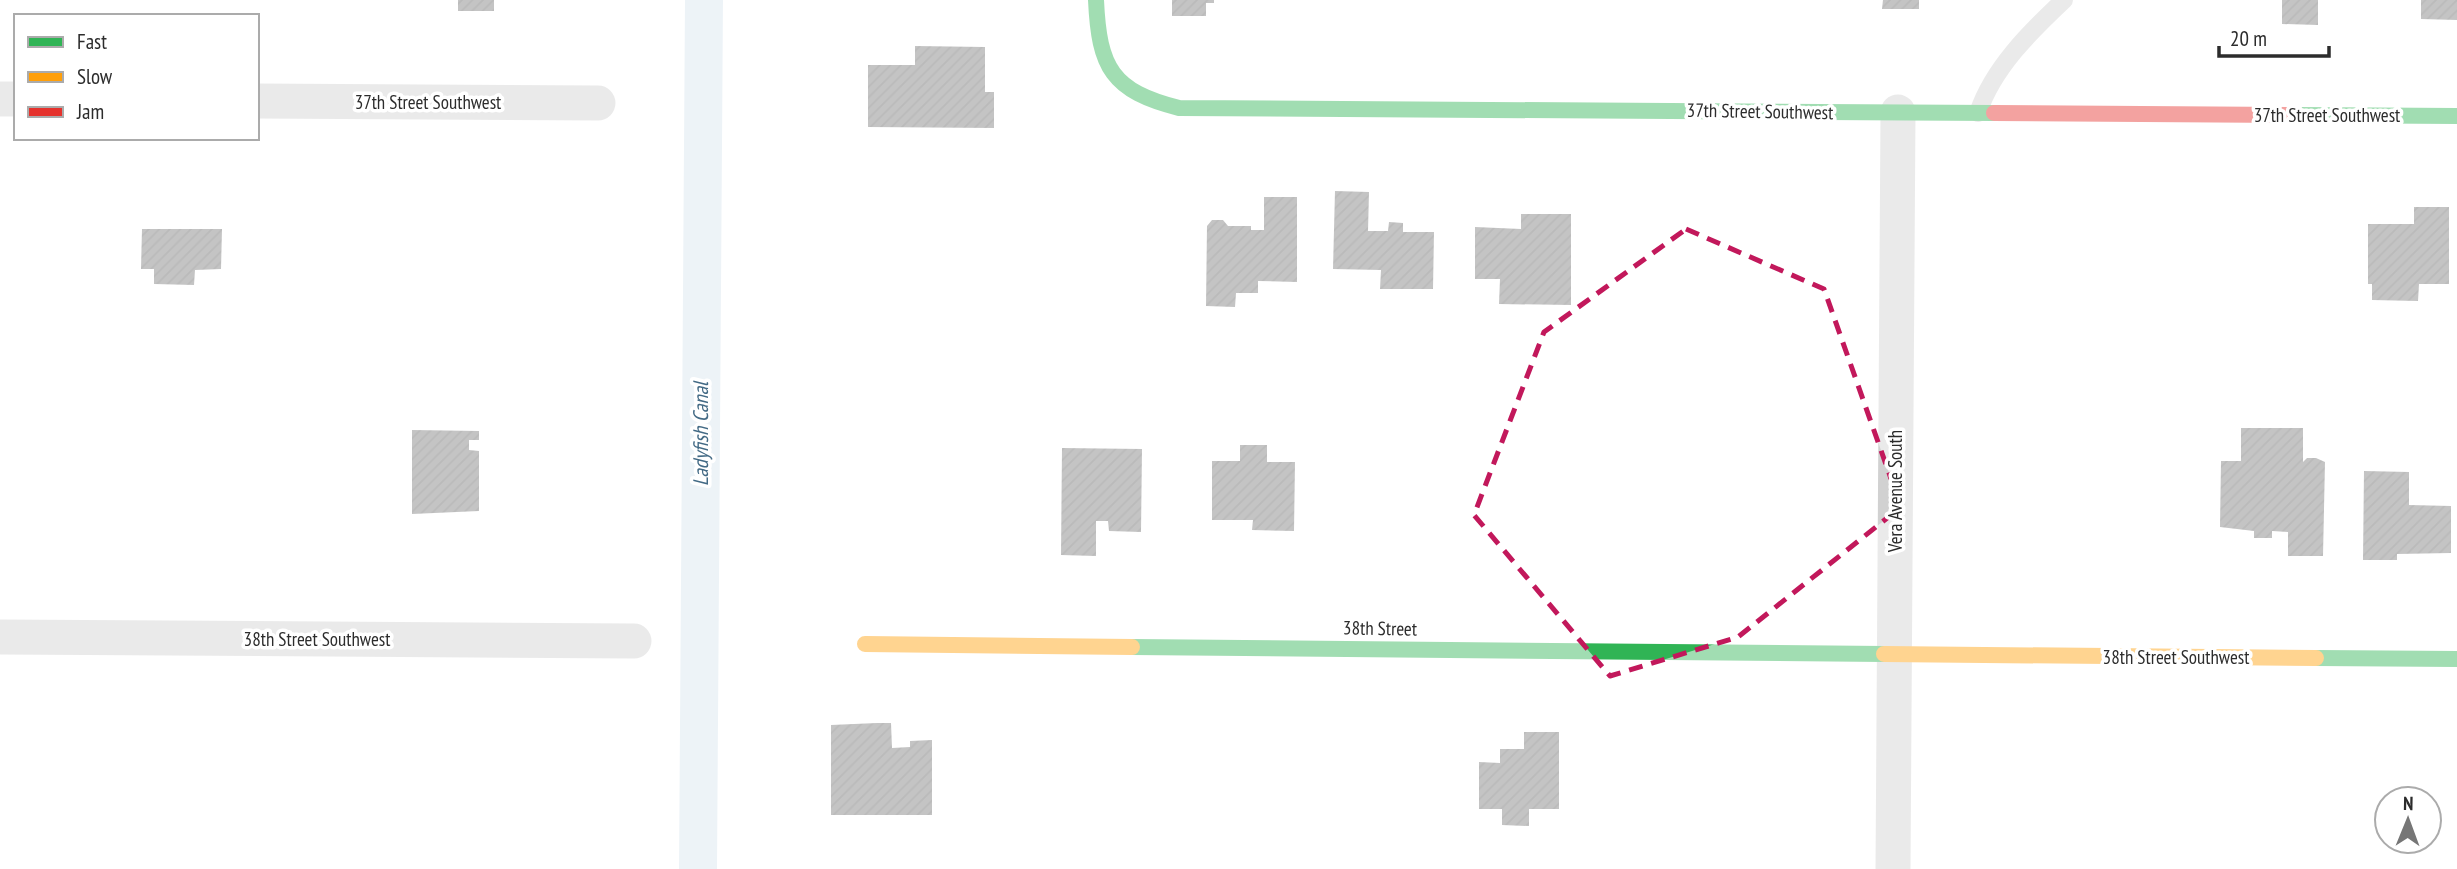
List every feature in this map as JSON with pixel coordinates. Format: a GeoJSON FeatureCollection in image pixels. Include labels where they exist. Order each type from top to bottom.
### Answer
{"type":"FeatureCollection","features":[{"type":"Feature","properties":{"kind":"street","name":"37th Street Southwest"},"geometry":{"type":"LineString","coordinates":[[1097,0],[1097,36],[1112,72],[1142,98],[1179,108],[2457,116]]}},
{"type":"Feature","properties":{"kind":"street","name":"37th Street Southwest"},"geometry":{"type":"LineString","coordinates":[[259,101],[598,103]]}},
{"type":"Feature","properties":{"kind":"street","name":"Vera Avenue South"},"geometry":{"type":"LineString","coordinates":[[1893,869],[1898,112]]}},
{"type":"Feature","properties":{"kind":"street","name":"38th Street Southwest"},"geometry":{"type":"LineString","coordinates":[[0,637],[634,642]]}},
{"type":"Feature","properties":{"kind":"street","name":"38th Street"},"geometry":{"type":"LineString","coordinates":[[865,644],[1894,652]]}},
{"type":"Feature","properties":{"kind":"street","name":"38th Street Southwest"},"geometry":{"type":"LineString","coordinates":[[1894,652],[1993,656],[2457,659]]}},
{"type":"Feature","properties":{"kind":"lane"},"geometry":{"type":"LineString","coordinates":[[1978,113],[1985,91],[2002,68],[2064,0]]}},
{"type":"Feature","properties":{"kind":"highlighted area"},"geometry":{"type":"Polygon","coordinates":[[[1686,229],[1824,289],[1901,507],[1738,637],[1610,676],[1474,515],[1544,332],[1686,229]]]}},
{"type":"Feature","properties":{"kind":"building"},"geometry":{"type":"Polygon","coordinates":[[[458,0],[494,0],[494,11],[458,11],[458,0]]]}},
{"type":"Feature","properties":{"kind":"building"},"geometry":{"type":"Polygon","coordinates":[[[1172,0],[1214,0],[1214,3],[1206,3],[1206,16],[1172,16],[1172,0]]]}},
{"type":"Feature","properties":{"kind":"building"},"geometry":{"type":"Polygon","coordinates":[[[1883,0],[1919,0],[1919,9],[1882,9],[1883,0]]]}},
{"type":"Feature","properties":{"kind":"building"},"geometry":{"type":"Polygon","coordinates":[[[2282,0],[2318,0],[2318,25],[2282,24],[2282,0]]]}},
{"type":"Feature","properties":{"kind":"building"},"geometry":{"type":"Polygon","coordinates":[[[2421,0],[2457,0],[2457,20],[2421,19],[2421,0]]]}},
{"type":"Feature","properties":{"kind":"building"},"geometry":{"type":"Polygon","coordinates":[[[915,46],[985,47],[985,92],[994,92],[994,128],[868,127],[868,65],[915,65],[915,46]]]}},
{"type":"Feature","properties":{"kind":"building"},"geometry":{"type":"Polygon","coordinates":[[[1335,191],[1369,192],[1368,231],[1388,231],[1389,222],[1403,223],[1403,232],[1434,232],[1433,289],[1380,289],[1381,270],[1333,269],[1335,191]]]}},
{"type":"Feature","properties":{"kind":"building"},"geometry":{"type":"Polygon","coordinates":[[[1264,197],[1297,197],[1297,282],[1258,281],[1258,293],[1236,293],[1235,307],[1206,306],[1207,226],[1212,220],[1223,220],[1228,226],[1251,226],[1251,230],[1264,230],[1264,197]]]}},
{"type":"Feature","properties":{"kind":"building"},"geometry":{"type":"Polygon","coordinates":[[[2414,207],[2449,207],[2449,284],[2419,284],[2418,301],[2372,300],[2372,284],[2368,284],[2368,224],[2414,224],[2414,207]]]}},
{"type":"Feature","properties":{"kind":"building"},"geometry":{"type":"Polygon","coordinates":[[[1521,214],[1571,214],[1571,305],[1499,304],[1500,279],[1475,279],[1475,227],[1521,229],[1521,214]]]}},
{"type":"Feature","properties":{"kind":"building"},"geometry":{"type":"Polygon","coordinates":[[[142,229],[222,229],[221,269],[195,270],[194,285],[154,284],[154,269],[141,269],[142,229]]]}},
{"type":"Feature","properties":{"kind":"building"},"geometry":{"type":"Polygon","coordinates":[[[2241,428],[2303,428],[2303,462],[2307,458],[2316,458],[2325,462],[2323,556],[2288,556],[2288,532],[2272,531],[2272,538],[2254,538],[2254,531],[2220,527],[2221,461],[2241,461],[2241,428]]]}},
{"type":"Feature","properties":{"kind":"building"},"geometry":{"type":"Polygon","coordinates":[[[412,430],[479,431],[479,440],[469,440],[469,450],[479,451],[479,511],[412,514],[412,430]]]}},
{"type":"Feature","properties":{"kind":"building"},"geometry":{"type":"Polygon","coordinates":[[[1240,445],[1267,445],[1267,462],[1295,462],[1294,531],[1252,530],[1253,520],[1212,520],[1212,461],[1240,461],[1240,445]]]}},
{"type":"Feature","properties":{"kind":"building"},"geometry":{"type":"Polygon","coordinates":[[[1062,448],[1142,449],[1141,532],[1109,531],[1108,521],[1096,521],[1096,556],[1061,555],[1062,448]]]}},
{"type":"Feature","properties":{"kind":"building"},"geometry":{"type":"Polygon","coordinates":[[[2364,471],[2409,472],[2409,505],[2451,506],[2451,553],[2397,554],[2397,560],[2363,560],[2364,471]]]}},
{"type":"Feature","properties":{"kind":"building"},"geometry":{"type":"Polygon","coordinates":[[[891,723],[892,748],[910,747],[910,741],[932,740],[932,815],[831,815],[831,725],[891,723]]]}},
{"type":"Feature","properties":{"kind":"building"},"geometry":{"type":"Polygon","coordinates":[[[1524,732],[1559,732],[1559,809],[1529,809],[1529,826],[1502,825],[1502,809],[1479,809],[1479,762],[1500,763],[1500,749],[1524,749],[1524,732]]]}},
{"type":"Feature","properties":{"kind":"waterway","name":"Ladyfish Canal"},"geometry":{"type":"LineString","coordinates":[[698,869],[704,0]]}},
{"type":"Feature","properties":{"kind":"traffic: fast"},"geometry":{"type":"LineString","coordinates":[[1096,0],[1101,43],[1106,60],[1114,73],[1138,94],[1179,108],[1994,113]]}},
{"type":"Feature","properties":{"kind":"traffic: fast"},"geometry":{"type":"LineString","coordinates":[[2298,115],[2457,116]]}},
{"type":"Feature","properties":{"kind":"traffic: fast"},"geometry":{"type":"LineString","coordinates":[[1132,647],[1884,654]]}},
{"type":"Feature","properties":{"kind":"traffic: fast"},"geometry":{"type":"LineString","coordinates":[[2316,658],[2457,659]]}},
{"type":"Feature","properties":{"kind":"traffic: slow"},"geometry":{"type":"LineString","coordinates":[[865,644],[1132,647]]}},
{"type":"Feature","properties":{"kind":"traffic: slow"},"geometry":{"type":"LineString","coordinates":[[1884,654],[2316,658]]}},
{"type":"Feature","properties":{"kind":"traffic: jam"},"geometry":{"type":"LineString","coordinates":[[1994,113],[2298,115]]}}]}
